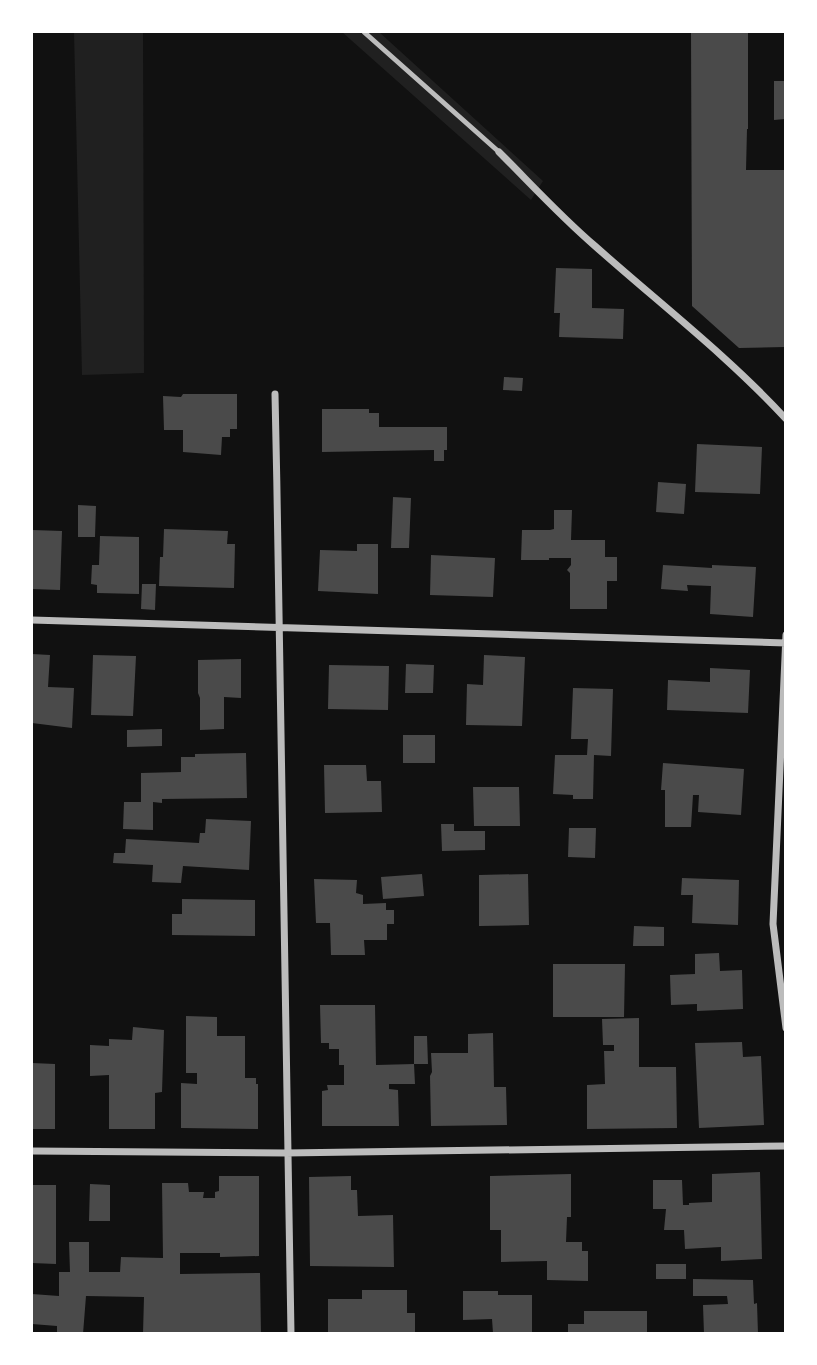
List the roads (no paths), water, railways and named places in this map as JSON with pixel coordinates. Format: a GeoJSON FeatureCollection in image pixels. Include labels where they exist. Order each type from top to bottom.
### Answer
{"type":"FeatureCollection","features":[{"type":"Feature","properties":{"kind":"street"},"geometry":{"type":"LineString","coordinates":[[499,152],[592,244],[713,350],[786,419]]}},
{"type":"Feature","properties":{"kind":"street"},"geometry":{"type":"LineString","coordinates":[[275,394],[291,1334]]}},
{"type":"Feature","properties":{"kind":"street"},"geometry":{"type":"LineString","coordinates":[[32,620],[785,643]]}},
{"type":"Feature","properties":{"kind":"street"},"geometry":{"type":"LineString","coordinates":[[786,635],[773,924],[786,1028]]}},
{"type":"Feature","properties":{"kind":"street"},"geometry":{"type":"LineString","coordinates":[[32,1151],[286,1153],[786,1146]]}},
{"type":"Feature","properties":{"kind":"lane"},"geometry":{"type":"LineString","coordinates":[[364,32],[499,152]]}}]}
